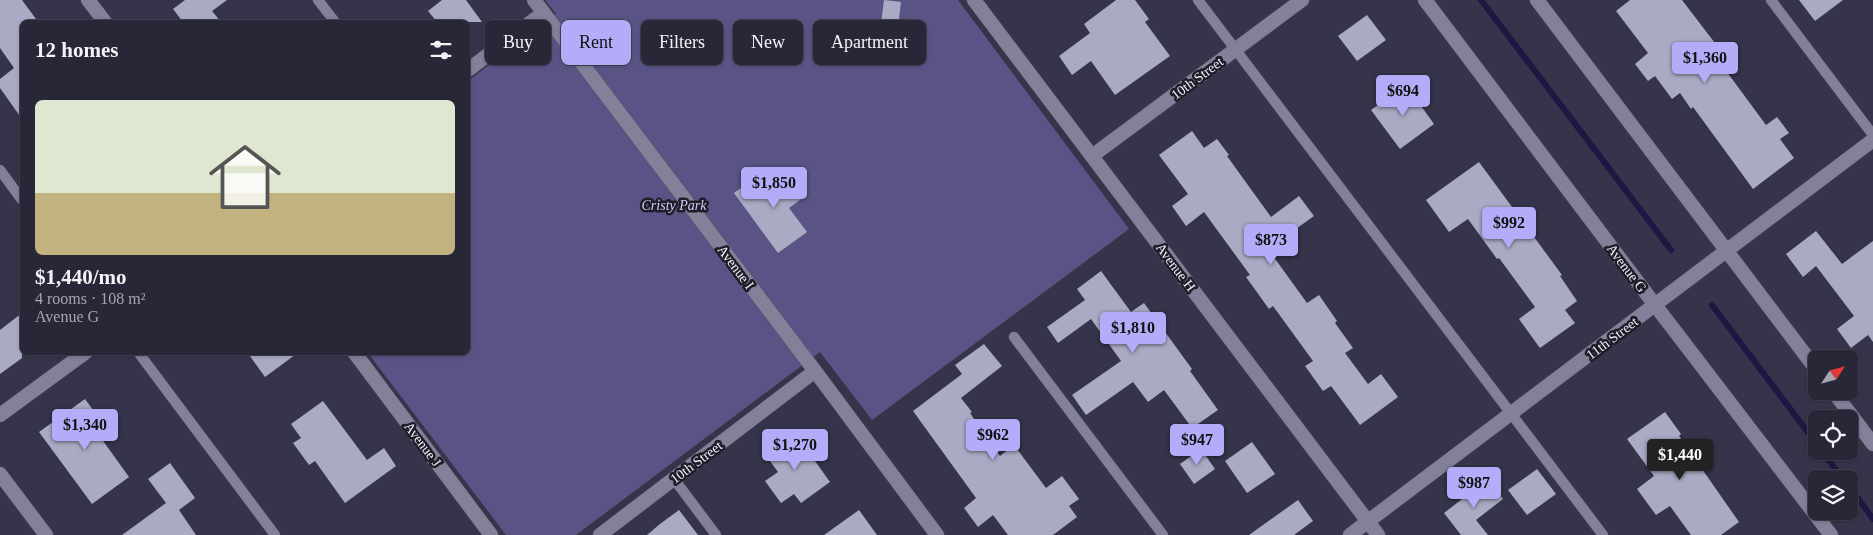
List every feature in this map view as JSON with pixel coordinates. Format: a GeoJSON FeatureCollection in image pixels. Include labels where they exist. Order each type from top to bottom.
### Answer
{"type":"FeatureCollection","features":[{"type":"Feature","properties":{"kind":"street"},"geometry":{"type":"LineString","coordinates":[[88,0],[103,20]]}},
{"type":"Feature","properties":{"kind":"street","name":"Avenue I"},"geometry":{"type":"LineString","coordinates":[[534,0],[937,535]]}},
{"type":"Feature","properties":{"kind":"street","name":"Avenue H"},"geometry":{"type":"LineString","coordinates":[[974,0],[1378,535]]}},
{"type":"Feature","properties":{"kind":"street","name":"10th Street"},"geometry":{"type":"LineString","coordinates":[[1092,156],[1302,0]]}},
{"type":"Feature","properties":{"kind":"street","name":"Avenue G"},"geometry":{"type":"LineString","coordinates":[[1425,0],[1831,535]]}},
{"type":"Feature","properties":{"kind":"street"},"geometry":{"type":"LineString","coordinates":[[1537,0],[1808,358]]}},
{"type":"Feature","properties":{"kind":"street"},"geometry":{"type":"LineString","coordinates":[[470,68],[543,13]]}},
{"type":"Feature","properties":{"kind":"street","name":"11th Street"},"geometry":{"type":"LineString","coordinates":[[1350,535],[1873,140]]}},
{"type":"Feature","properties":{"kind":"street"},"geometry":{"type":"LineString","coordinates":[[0,415],[82,355]]}},
{"type":"Feature","properties":{"kind":"street","name":"Avenue J"},"geometry":{"type":"LineString","coordinates":[[356,355],[492,535]]}},
{"type":"Feature","properties":{"kind":"street","name":"10th Street"},"geometry":{"type":"LineString","coordinates":[[600,535],[815,371]]}},
{"type":"Feature","properties":{"kind":"street"},"geometry":{"type":"LineString","coordinates":[[1840,400],[1873,444]]}},
{"type":"Feature","properties":{"kind":"street"},"geometry":{"type":"LineString","coordinates":[[0,474],[46,535]]}},
{"type":"Feature","properties":{"kind":"lane"},"geometry":{"type":"LineString","coordinates":[[318,0],[334,20]]}},
{"type":"Feature","properties":{"kind":"lane"},"geometry":{"type":"LineString","coordinates":[[1198,0],[1603,535]]}},
{"type":"Feature","properties":{"kind":"lane"},"geometry":{"type":"LineString","coordinates":[[1771,0],[1873,135]]}},
{"type":"Feature","properties":{"kind":"lane"},"geometry":{"type":"LineString","coordinates":[[0,170],[20,197]]}},
{"type":"Feature","properties":{"kind":"lane"},"geometry":{"type":"LineString","coordinates":[[1014,337],[1163,535]]}},
{"type":"Feature","properties":{"kind":"lane"},"geometry":{"type":"LineString","coordinates":[[140,355],[275,535]]}},
{"type":"Feature","properties":{"kind":"lane"},"geometry":{"type":"LineString","coordinates":[[674,479],[716,535]]}},
{"type":"Feature","properties":{"kind":"green space","name":"Cristy Park"},"geometry":{"type":"Polygon","coordinates":[[[545,0],[958,0],[1129,229],[872,420],[820,352],[576,535],[506,535],[370,355],[470,355],[470,79],[489,65],[551,65],[551,20],[548,20],[556,14],[545,0]]]}},
{"type":"Feature","properties":{"kind":"building"},"geometry":{"type":"Polygon","coordinates":[[[0,0],[22,0],[36,19],[20,20],[20,116],[0,88],[0,79],[14,68],[0,48],[0,0]]]}},
{"type":"Feature","properties":{"kind":"building"},"geometry":{"type":"Polygon","coordinates":[[[185,0],[227,0],[212,11],[219,20],[181,20],[173,9],[185,0]]]}},
{"type":"Feature","properties":{"kind":"building"},"geometry":{"type":"Polygon","coordinates":[[[442,0],[466,0],[482,22],[435,20],[428,11],[442,0]]]}},
{"type":"Feature","properties":{"kind":"building"},"geometry":{"type":"Polygon","coordinates":[[[884,0],[901,2],[899,20],[882,20],[884,0]]]}},
{"type":"Feature","properties":{"kind":"building"},"geometry":{"type":"Polygon","coordinates":[[[1116,0],[1135,0],[1149,19],[1145,22],[1170,56],[1115,95],[1091,61],[1072,75],[1059,56],[1090,33],[1084,24],[1116,0]]]}},
{"type":"Feature","properties":{"kind":"building"},"geometry":{"type":"Polygon","coordinates":[[[1630,0],[1682,0],[1732,62],[1724,68],[1766,125],[1777,117],[1789,133],[1780,139],[1794,158],[1753,189],[1693,107],[1691,109],[1680,93],[1672,99],[1655,76],[1648,81],[1635,64],[1648,53],[1616,11],[1630,0]]]}},
{"type":"Feature","properties":{"kind":"building"},"geometry":{"type":"Polygon","coordinates":[[[1799,0],[1843,0],[1815,21],[1799,0]]]}},
{"type":"Feature","properties":{"kind":"building"},"geometry":{"type":"Polygon","coordinates":[[[1367,15],[1386,40],[1357,61],[1338,36],[1367,15]]]}},
{"type":"Feature","properties":{"kind":"building"},"geometry":{"type":"Polygon","coordinates":[[[1406,85],[1434,124],[1400,149],[1371,110],[1406,85]]]}},
{"type":"Feature","properties":{"kind":"building"},"geometry":{"type":"Polygon","coordinates":[[[1192,131],[1204,148],[1217,139],[1271,217],[1299,196],[1314,216],[1268,249],[1307,303],[1319,295],[1337,321],[1335,323],[1353,348],[1345,353],[1368,384],[1381,374],[1398,397],[1360,425],[1331,386],[1323,391],[1305,366],[1313,361],[1273,306],[1269,309],[1246,277],[1250,275],[1204,212],[1186,226],[1172,206],[1188,194],[1159,155],[1192,131]]]}},
{"type":"Feature","properties":{"kind":"building"},"geometry":{"type":"Polygon","coordinates":[[[1479,162],[1562,275],[1560,276],[1577,301],[1565,310],[1575,323],[1540,348],[1519,319],[1535,307],[1499,258],[1497,259],[1468,219],[1449,232],[1426,200],[1479,162]]]}},
{"type":"Feature","properties":{"kind":"building"},"geometry":{"type":"Polygon","coordinates":[[[786,172],[804,197],[789,208],[807,232],[778,253],[734,193],[762,173],[769,184],[786,172]]]}},
{"type":"Feature","properties":{"kind":"building"},"geometry":{"type":"Polygon","coordinates":[[[1816,231],[1842,264],[1873,241],[1873,342],[1868,335],[1851,348],[1837,329],[1854,316],[1816,266],[1803,277],[1786,254],[1816,231]]]}},
{"type":"Feature","properties":{"kind":"building"},"geometry":{"type":"Polygon","coordinates":[[[1101,271],[1131,312],[1144,303],[1192,369],[1190,371],[1218,410],[1192,428],[1164,390],[1148,402],[1133,382],[1086,415],[1072,395],[1121,361],[1091,319],[1058,343],[1047,327],[1085,300],[1077,289],[1101,271]]]}},
{"type":"Feature","properties":{"kind":"building"},"geometry":{"type":"Polygon","coordinates":[[[20,315],[20,355],[22,355],[22,358],[0,374],[0,330],[20,315]]]}},
{"type":"Feature","properties":{"kind":"building"},"geometry":{"type":"Polygon","coordinates":[[[984,344],[1002,366],[961,398],[1000,456],[1014,445],[1046,488],[1062,476],[1079,499],[1069,506],[1077,517],[1053,535],[1008,535],[993,515],[978,527],[964,508],[976,498],[913,411],[962,374],[955,365],[984,344]]]}},
{"type":"Feature","properties":{"kind":"building"},"geometry":{"type":"Polygon","coordinates":[[[249,355],[295,355],[265,377],[249,355]]]}},
{"type":"Feature","properties":{"kind":"building"},"geometry":{"type":"Polygon","coordinates":[[[85,399],[109,432],[101,438],[129,477],[92,504],[39,432],[85,399]]]}},
{"type":"Feature","properties":{"kind":"building"},"geometry":{"type":"Polygon","coordinates":[[[323,401],[367,460],[384,448],[396,466],[345,503],[315,461],[309,465],[293,443],[301,438],[291,424],[323,401]]]}},
{"type":"Feature","properties":{"kind":"building"},"geometry":{"type":"Polygon","coordinates":[[[1665,412],[1681,434],[1679,436],[1739,522],[1721,535],[1691,535],[1670,506],[1656,515],[1637,489],[1654,476],[1627,439],[1665,412]]]}},
{"type":"Feature","properties":{"kind":"building"},"geometry":{"type":"Polygon","coordinates":[[[795,433],[830,482],[801,503],[794,494],[781,503],[765,481],[778,472],[765,454],[795,433]]]}},
{"type":"Feature","properties":{"kind":"building"},"geometry":{"type":"Polygon","coordinates":[[[1252,442],[1275,474],[1247,493],[1225,461],[1252,442]]]}},
{"type":"Feature","properties":{"kind":"building"},"geometry":{"type":"Polygon","coordinates":[[[1201,449],[1215,469],[1194,484],[1180,464],[1201,449]]]}},
{"type":"Feature","properties":{"kind":"building"},"geometry":{"type":"Polygon","coordinates":[[[170,463],[195,498],[179,510],[196,535],[122,535],[166,503],[148,479],[170,463]]]}},
{"type":"Feature","properties":{"kind":"building"},"geometry":{"type":"Polygon","coordinates":[[[1537,469],[1556,494],[1527,515],[1508,490],[1537,469]]]}},
{"type":"Feature","properties":{"kind":"building"},"geometry":{"type":"Polygon","coordinates":[[[1488,479],[1503,499],[1476,520],[1488,535],[1461,535],[1444,513],[1488,479]]]}},
{"type":"Feature","properties":{"kind":"building"},"geometry":{"type":"Polygon","coordinates":[[[1298,500],[1313,521],[1294,535],[1249,535],[1298,500]]]}},
{"type":"Feature","properties":{"kind":"building"},"geometry":{"type":"Polygon","coordinates":[[[679,510],[698,535],[647,535],[660,524],[679,510]]]}},
{"type":"Feature","properties":{"kind":"building"},"geometry":{"type":"Polygon","coordinates":[[[859,510],[877,535],[824,535],[859,510]]]}},
{"type":"Feature","properties":{"kind":"waterway"},"geometry":{"type":"LineString","coordinates":[[1481,0],[1671,250]]}},
{"type":"Feature","properties":{"kind":"waterway"},"geometry":{"type":"LineString","coordinates":[[1712,305],[1808,432]]}},
{"type":"Feature","properties":{"kind":"waterway"},"geometry":{"type":"LineString","coordinates":[[1829,460],[1836,470]]}},
{"type":"Feature","properties":{"kind":"waterway"},"geometry":{"type":"LineString","coordinates":[[1858,498],[1873,519]]}}]}
